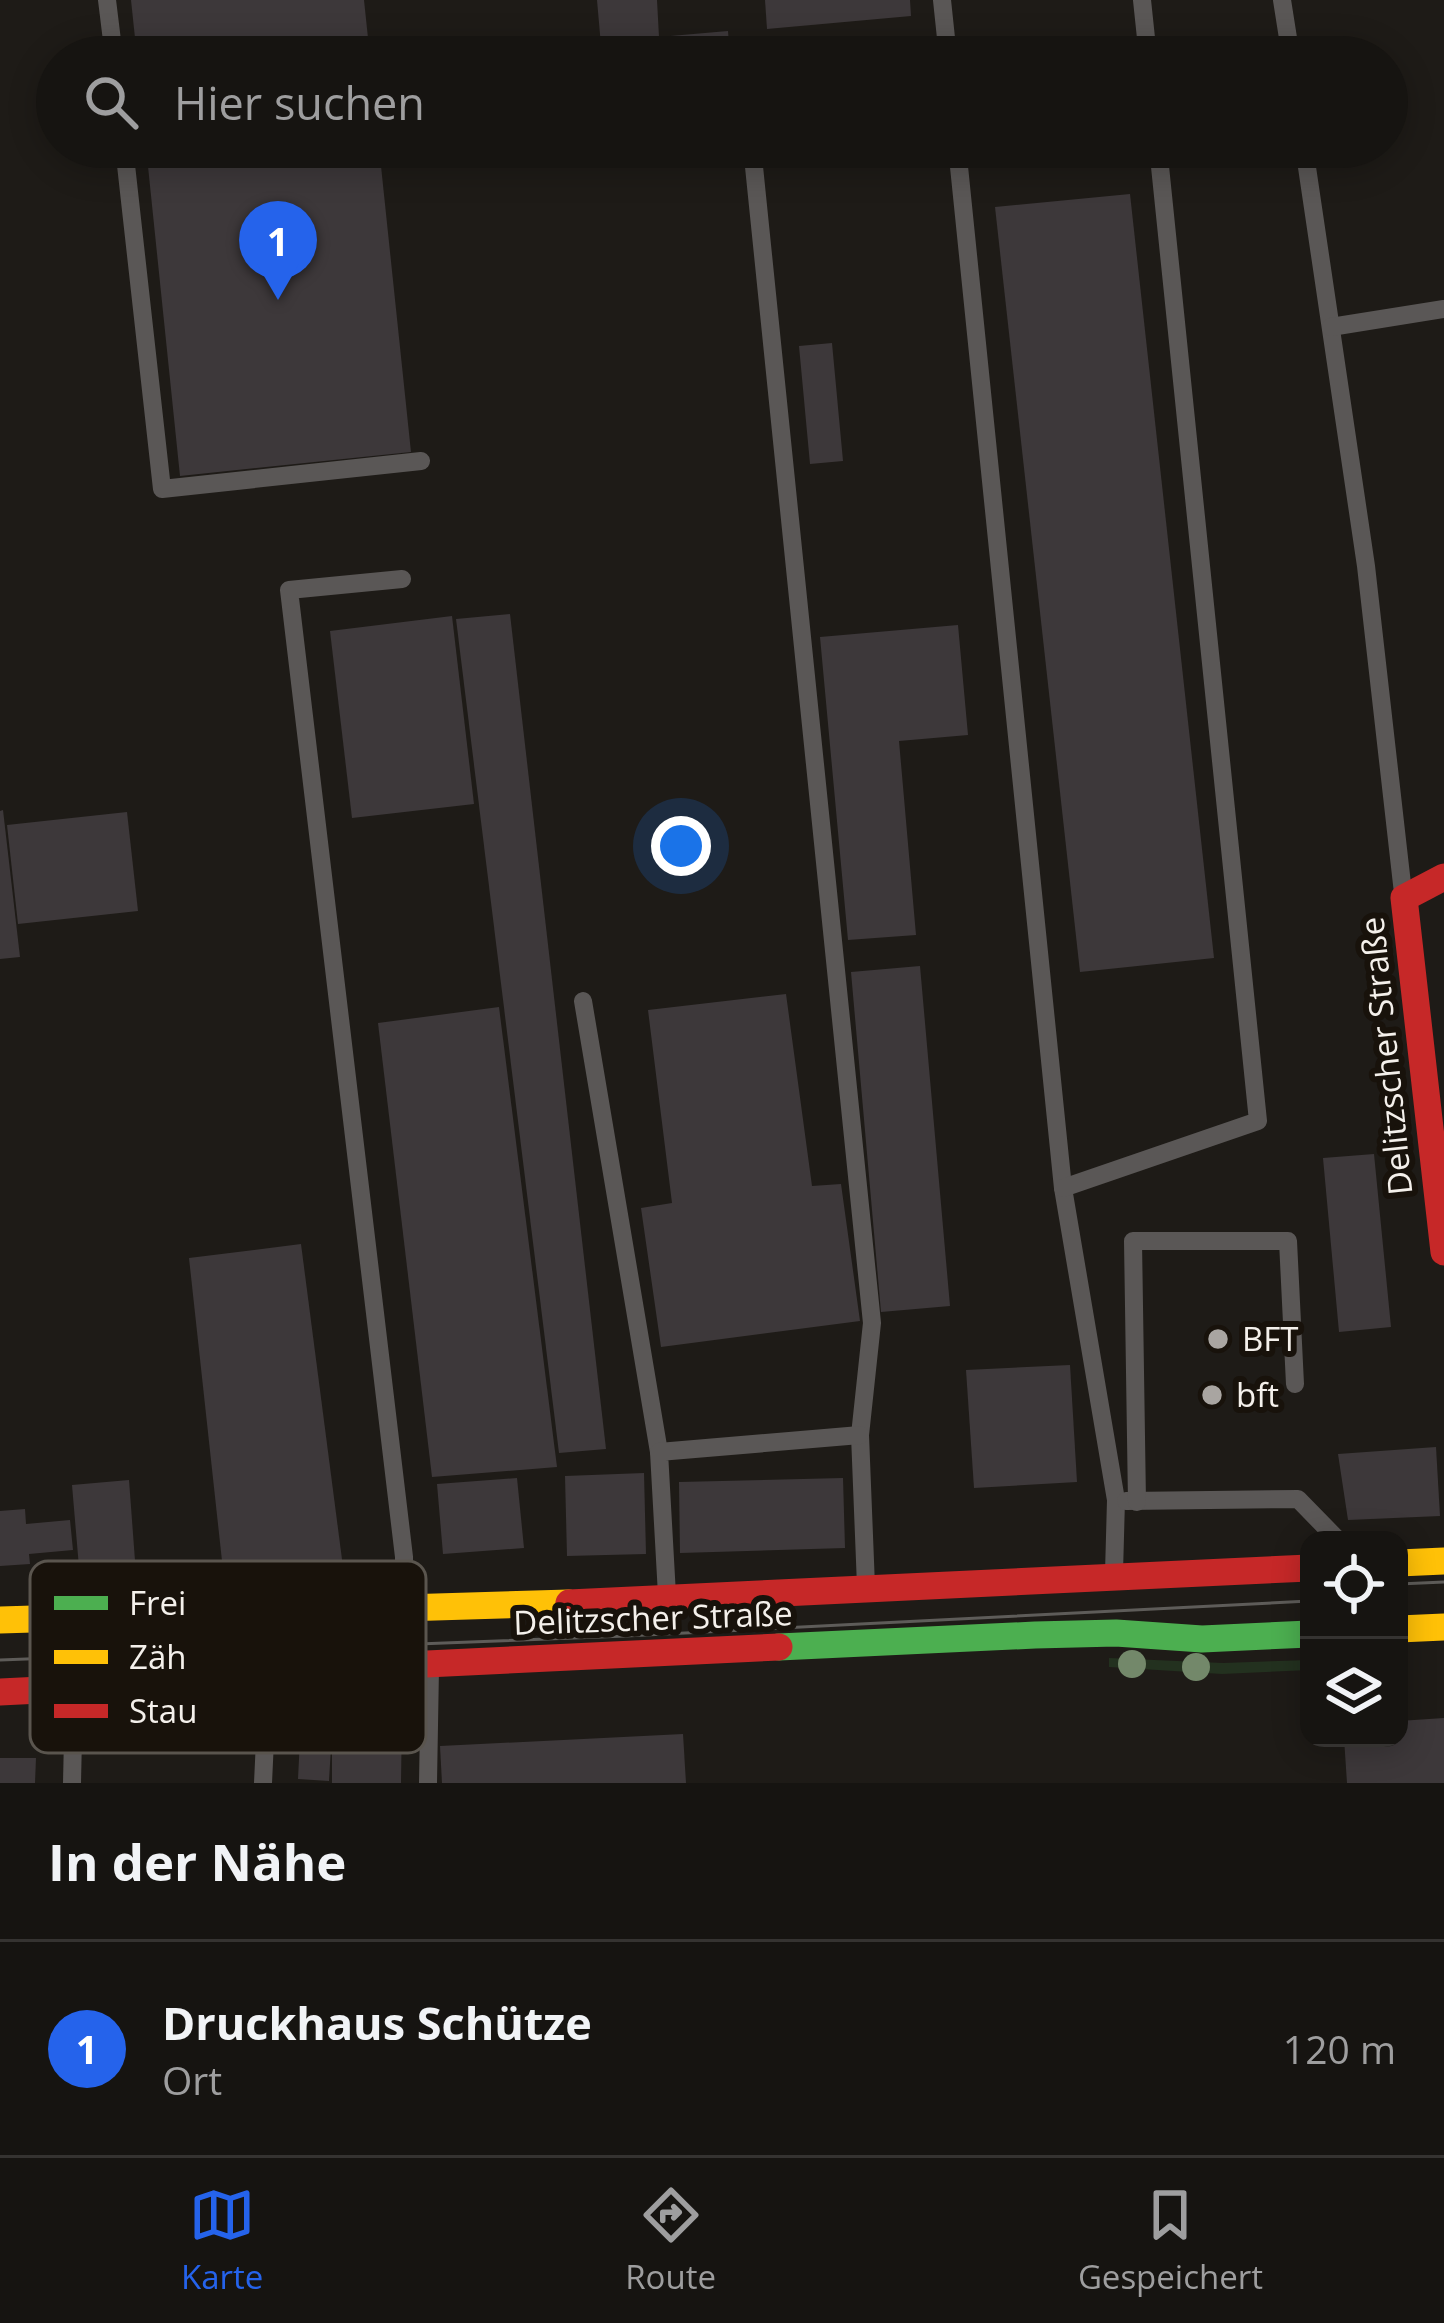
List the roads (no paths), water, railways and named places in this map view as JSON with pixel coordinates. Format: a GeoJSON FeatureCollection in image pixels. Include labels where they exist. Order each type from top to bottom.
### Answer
{"type":"FeatureCollection","features":[{"type":"Feature","properties":{"kind":"main road","name":"Delitzscher Straße"},"geometry":{"type":"LineString","coordinates":[[1444,878],[1404,898],[1444,1252]]}},
{"type":"Feature","properties":{"kind":"main road"},"geometry":{"type":"LineString","coordinates":[[1408,1563],[1444,1561]]}},
{"type":"Feature","properties":{"kind":"main road","name":"Delitzscher Straße"},"geometry":{"type":"LineString","coordinates":[[426,1610],[1300,1568]]}},
{"type":"Feature","properties":{"kind":"main road","name":"Delitzscher Straße"},"geometry":{"type":"LineString","coordinates":[[0,1620],[30,1619]]}},
{"type":"Feature","properties":{"kind":"main road"},"geometry":{"type":"LineString","coordinates":[[1408,1629],[1444,1627]]}},
{"type":"Feature","properties":{"kind":"main road","name":"Delitzscher Straße"},"geometry":{"type":"LineString","coordinates":[[426,1663],[1035,1635],[1116,1633],[1202,1640],[1300,1635]]}},
{"type":"Feature","properties":{"kind":"main road","name":"Delitzscher Straße"},"geometry":{"type":"LineString","coordinates":[[0,1692],[30,1690]]}},
{"type":"Feature","properties":{"kind":"lane"},"geometry":{"type":"LineString","coordinates":[[107,0],[111,36]]}},
{"type":"Feature","properties":{"kind":"lane"},"geometry":{"type":"LineString","coordinates":[[942,0],[946,36]]}},
{"type":"Feature","properties":{"kind":"lane"},"geometry":{"type":"LineString","coordinates":[[1142,0],[1146,36]]}},
{"type":"Feature","properties":{"kind":"lane"},"geometry":{"type":"LineString","coordinates":[[1282,0],[1288,36]]}},
{"type":"Feature","properties":{"kind":"lane"},"geometry":{"type":"LineString","coordinates":[[126,168],[162,489],[421,461]]}},
{"type":"Feature","properties":{"kind":"lane"},"geometry":{"type":"LineString","coordinates":[[754,168],[872,1323],[860,1435],[867,1591]]}},
{"type":"Feature","properties":{"kind":"lane"},"geometry":{"type":"LineString","coordinates":[[959,168],[1063,1188],[1116,1500],[1114,1578]]}},
{"type":"Feature","properties":{"kind":"lane"},"geometry":{"type":"LineString","coordinates":[[1063,1188],[1258,1121],[1160,168]]}},
{"type":"Feature","properties":{"kind":"lane"},"geometry":{"type":"LineString","coordinates":[[1307,168],[1366,566],[1404,898]]}},
{"type":"Feature","properties":{"kind":"lane"},"geometry":{"type":"LineString","coordinates":[[1331,327],[1444,309]]}},
{"type":"Feature","properties":{"kind":"lane"},"geometry":{"type":"LineString","coordinates":[[402,579],[289,590],[404,1561]]}},
{"type":"Feature","properties":{"kind":"lane"},"geometry":{"type":"LineString","coordinates":[[583,1001],[659,1452],[668,1600]]}},
{"type":"Feature","properties":{"kind":"lane"},"geometry":{"type":"LineString","coordinates":[[1137,1502],[1133,1241],[1288,1241],[1295,1384]]}},
{"type":"Feature","properties":{"kind":"lane"},"geometry":{"type":"LineString","coordinates":[[659,1452],[860,1435]]}},
{"type":"Feature","properties":{"kind":"lane"},"geometry":{"type":"LineString","coordinates":[[1116,1500],[1298,1499],[1329,1531]]}},
{"type":"Feature","properties":{"kind":"lane"},"geometry":{"type":"LineString","coordinates":[[428,1783],[430,1663]]}},
{"type":"Feature","properties":{"kind":"lane"},"geometry":{"type":"LineString","coordinates":[[72,1783],[73,1753]]}},
{"type":"Feature","properties":{"kind":"lane"},"geometry":{"type":"LineString","coordinates":[[263,1783],[264,1753]]}},
{"type":"Feature","properties":{"kind":"tram line"},"geometry":{"type":"LineString","coordinates":[[1408,1584],[1444,1582]]}},
{"type":"Feature","properties":{"kind":"tram line"},"geometry":{"type":"LineString","coordinates":[[426,1644],[1300,1601]]}},
{"type":"Feature","properties":{"kind":"tram line"},"geometry":{"type":"LineString","coordinates":[[0,1660],[30,1659]]}},
{"type":"Feature","properties":{"kind":"place","name":"Druckhaus Schütze"},"geometry":{"type":"Point","coordinates":[278,300]}},
{"type":"Feature","properties":{"kind":"place","name":"BFT"},"geometry":{"type":"Point","coordinates":[1218,1339]}},
{"type":"Feature","properties":{"kind":"place","name":"bft"},"geometry":{"type":"Point","coordinates":[1212,1395]}}]}
